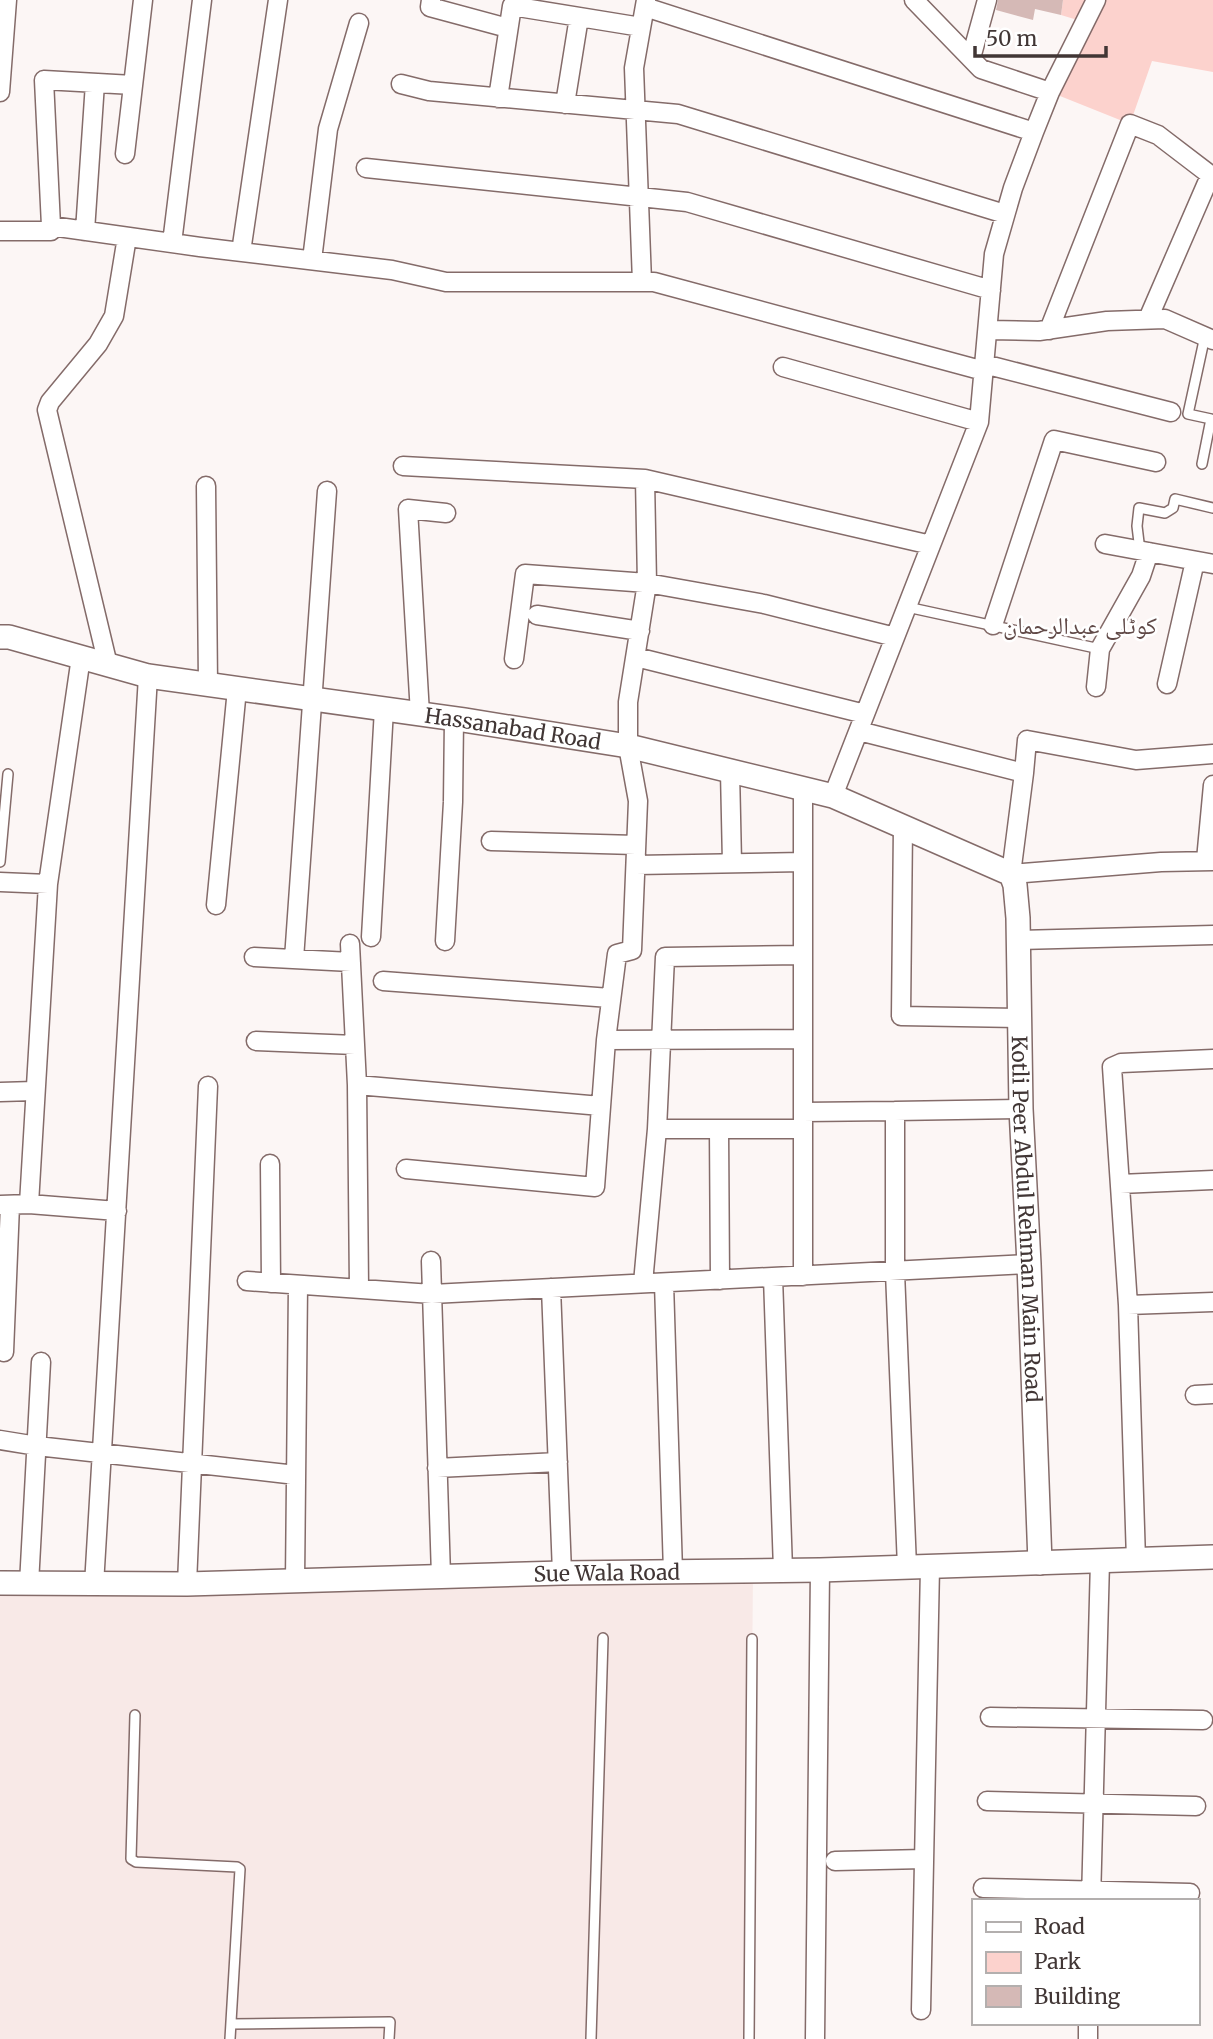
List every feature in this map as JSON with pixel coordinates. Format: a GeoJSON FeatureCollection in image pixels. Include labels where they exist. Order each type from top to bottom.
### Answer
{"type":"FeatureCollection","features":[{"type":"Feature","properties":{"kind":"street"},"geometry":{"type":"LineString","coordinates":[[0,92],[7,0]]}},
{"type":"Feature","properties":{"kind":"street"},"geometry":{"type":"LineString","coordinates":[[125,154],[143,0]]}},
{"type":"Feature","properties":{"kind":"street"},"geometry":{"type":"LineString","coordinates":[[172,243],[202,0]]}},
{"type":"Feature","properties":{"kind":"street"},"geometry":{"type":"LineString","coordinates":[[242,252],[278,0]]}},
{"type":"Feature","properties":{"kind":"street"},"geometry":{"type":"LineString","coordinates":[[431,0],[430,7],[508,28]]}},
{"type":"Feature","properties":{"kind":"street"},"geometry":{"type":"LineString","coordinates":[[914,0],[981,69],[1050,92]]}},
{"type":"Feature","properties":{"kind":"street"},"geometry":{"type":"LineString","coordinates":[[971,58],[987,0]]}},
{"type":"Feature","properties":{"kind":"street"},"geometry":{"type":"LineString","coordinates":[[833,796],[979,422],[994,254],[1005,214],[1050,92],[1096,0]]}},
{"type":"Feature","properties":{"kind":"street"},"geometry":{"type":"LineString","coordinates":[[642,282],[634,68],[646,4],[1034,132]]}},
{"type":"Feature","properties":{"kind":"street"},"geometry":{"type":"LineString","coordinates":[[498,98],[512,6],[537,5],[579,17],[641,27]]}},
{"type":"Feature","properties":{"kind":"street"},"geometry":{"type":"LineString","coordinates":[[565,104],[579,17]]}},
{"type":"Feature","properties":{"kind":"street"},"geometry":{"type":"LineString","coordinates":[[312,260],[328,128],[359,23]]}},
{"type":"Feature","properties":{"kind":"street"},"geometry":{"type":"LineString","coordinates":[[0,231],[51,231],[44,80],[133,85]]}},
{"type":"Feature","properties":{"kind":"street"},"geometry":{"type":"LineString","coordinates":[[85,230],[95,83]]}},
{"type":"Feature","properties":{"kind":"street"},"geometry":{"type":"LineString","coordinates":[[401,84],[429,91],[678,114],[1005,214]]}},
{"type":"Feature","properties":{"kind":"street"},"geometry":{"type":"LineString","coordinates":[[1049,330],[1130,124],[1158,135],[1212,176],[1148,319]]}},
{"type":"Feature","properties":{"kind":"street"},"geometry":{"type":"LineString","coordinates":[[366,168],[687,202],[991,289]]}},
{"type":"Feature","properties":{"kind":"street"},"geometry":{"type":"LineString","coordinates":[[51,226],[392,270],[446,282],[654,282],[1171,412]]}},
{"type":"Feature","properties":{"kind":"street"},"geometry":{"type":"LineString","coordinates":[[108,665],[47,410],[53,397],[98,344],[114,316],[127,237]]}},
{"type":"Feature","properties":{"kind":"street"},"geometry":{"type":"LineString","coordinates":[[988,330],[1049,330],[1107,321],[1165,319],[1209,338]]}},
{"type":"Feature","properties":{"kind":"street"},"geometry":{"type":"LineString","coordinates":[[783,367],[979,422]]}},
{"type":"Feature","properties":{"kind":"street"},"geometry":{"type":"LineString","coordinates":[[993,625],[1054,440],[1156,462]]}},
{"type":"Feature","properties":{"kind":"street"},"geometry":{"type":"LineString","coordinates":[[402,466],[645,479],[931,545]]}},
{"type":"Feature","properties":{"kind":"street"},"geometry":{"type":"LineString","coordinates":[[406,1169],[594,1187],[610,998],[617,954],[632,950],[638,801],[628,746],[628,702],[647,583],[645,479]]}},
{"type":"Feature","properties":{"kind":"street"},"geometry":{"type":"LineString","coordinates":[[206,486],[208,684]]}},
{"type":"Feature","properties":{"kind":"street"},"geometry":{"type":"LineString","coordinates":[[294,959],[327,491]]}},
{"type":"Feature","properties":{"kind":"street"},"geometry":{"type":"LineString","coordinates":[[420,714],[408,509],[446,513]]}},
{"type":"Feature","properties":{"kind":"street"},"geometry":{"type":"LineString","coordinates":[[1105,544],[1204,562],[1167,684]]}},
{"type":"Feature","properties":{"kind":"street"},"geometry":{"type":"LineString","coordinates":[[1096,687],[1100,649],[1141,576],[1144,551]]}},
{"type":"Feature","properties":{"kind":"street"},"geometry":{"type":"LineString","coordinates":[[514,659],[525,574],[647,583],[764,604],[895,637]]}},
{"type":"Feature","properties":{"kind":"street"},"geometry":{"type":"LineString","coordinates":[[537,615],[640,631]]}},
{"type":"Feature","properties":{"kind":"street","name":"Hassanabad Road"},"geometry":{"type":"LineString","coordinates":[[0,637],[9,637],[148,676],[628,746],[833,796],[1011,874]]}},
{"type":"Feature","properties":{"kind":"street"},"geometry":{"type":"LineString","coordinates":[[29,1204],[48,884],[81,657]]}},
{"type":"Feature","properties":{"kind":"street"},"geometry":{"type":"LineString","coordinates":[[636,657],[862,722],[1024,773]]}},
{"type":"Feature","properties":{"kind":"street"},"geometry":{"type":"LineString","coordinates":[[94,1585],[148,676]]}},
{"type":"Feature","properties":{"kind":"street"},"geometry":{"type":"LineString","coordinates":[[216,905],[237,689]]}},
{"type":"Feature","properties":{"kind":"street"},"geometry":{"type":"LineString","coordinates":[[371,937],[384,709]]}},
{"type":"Feature","properties":{"kind":"street"},"geometry":{"type":"LineString","coordinates":[[445,942],[453,802],[454,719]]}},
{"type":"Feature","properties":{"kind":"street"},"geometry":{"type":"LineString","coordinates":[[1213,754],[1136,760],[1027,740],[1011,874],[1209,861],[1213,797]]}},
{"type":"Feature","properties":{"kind":"street"},"geometry":{"type":"LineString","coordinates":[[730,771],[732,863]]}},
{"type":"Feature","properties":{"kind":"street"},"geometry":{"type":"LineString","coordinates":[[803,788],[803,1276]]}},
{"type":"Feature","properties":{"kind":"street"},"geometry":{"type":"LineString","coordinates":[[903,826],[901,1016],[1018,1018]]}},
{"type":"Feature","properties":{"kind":"street"},"geometry":{"type":"LineString","coordinates":[[491,841],[636,845]]}},
{"type":"Feature","properties":{"kind":"street"},"geometry":{"type":"LineString","coordinates":[[636,865],[803,862]]}},
{"type":"Feature","properties":{"kind":"street","name":"Kotli Peer Abdul Rehman Main Road"},"geometry":{"type":"LineString","coordinates":[[1011,874],[1015,885],[1018,940],[1021,1110],[1040,1563]]}},
{"type":"Feature","properties":{"kind":"street"},"geometry":{"type":"LineString","coordinates":[[0,882],[48,884]]}},
{"type":"Feature","properties":{"kind":"street"},"geometry":{"type":"LineString","coordinates":[[1018,940],[1213,934]]}},
{"type":"Feature","properties":{"kind":"street"},"geometry":{"type":"LineString","coordinates":[[254,957],[294,959],[351,953],[357,1085],[359,1288]]}},
{"type":"Feature","properties":{"kind":"street"},"geometry":{"type":"LineString","coordinates":[[643,1283],[657,1129],[665,957],[803,955]]}},
{"type":"Feature","properties":{"kind":"street"},"geometry":{"type":"LineString","coordinates":[[383,981],[610,998]]}},
{"type":"Feature","properties":{"kind":"street"},"geometry":{"type":"LineString","coordinates":[[606,1040],[803,1039]]}},
{"type":"Feature","properties":{"kind":"street"},"geometry":{"type":"LineString","coordinates":[[256,1041],[355,1045]]}},
{"type":"Feature","properties":{"kind":"street"},"geometry":{"type":"LineString","coordinates":[[1136,1560],[1128,1305],[1112,1067],[1121,1063],[1213,1059]]}},
{"type":"Feature","properties":{"kind":"street"},"geometry":{"type":"LineString","coordinates":[[357,1085],[601,1106]]}},
{"type":"Feature","properties":{"kind":"street"},"geometry":{"type":"LineString","coordinates":[[187,1584],[208,1086]]}},
{"type":"Feature","properties":{"kind":"street"},"geometry":{"type":"LineString","coordinates":[[0,1092],[34,1091]]}},
{"type":"Feature","properties":{"kind":"street"},"geometry":{"type":"LineString","coordinates":[[657,1129],[719,1129],[895,1111],[1021,1110]]}},
{"type":"Feature","properties":{"kind":"street"},"geometry":{"type":"LineString","coordinates":[[895,1111],[895,1272],[907,1567]]}},
{"type":"Feature","properties":{"kind":"street"},"geometry":{"type":"LineString","coordinates":[[719,1129],[720,1280]]}},
{"type":"Feature","properties":{"kind":"street"},"geometry":{"type":"LineString","coordinates":[[270,1164],[271,1283]]}},
{"type":"Feature","properties":{"kind":"street"},"geometry":{"type":"LineString","coordinates":[[1120,1184],[1213,1180]]}},
{"type":"Feature","properties":{"kind":"street"},"geometry":{"type":"LineString","coordinates":[[4,1352],[5,1205],[29,1204],[117,1211]]}},
{"type":"Feature","properties":{"kind":"street"},"geometry":{"type":"LineString","coordinates":[[431,1261],[440,1576]]}},
{"type":"Feature","properties":{"kind":"street"},"geometry":{"type":"LineString","coordinates":[[247,1281],[432,1294],[1029,1264]]}},
{"type":"Feature","properties":{"kind":"street"},"geometry":{"type":"LineString","coordinates":[[773,1277],[783,1570]]}},
{"type":"Feature","properties":{"kind":"street"},"geometry":{"type":"LineString","coordinates":[[664,1283],[673,1572]]}},
{"type":"Feature","properties":{"kind":"street"},"geometry":{"type":"LineString","coordinates":[[295,1581],[298,1285]]}},
{"type":"Feature","properties":{"kind":"street"},"geometry":{"type":"LineString","coordinates":[[551,1288],[562,1573]]}},
{"type":"Feature","properties":{"kind":"street"},"geometry":{"type":"LineString","coordinates":[[1128,1305],[1213,1302]]}},
{"type":"Feature","properties":{"kind":"street"},"geometry":{"type":"LineString","coordinates":[[29,1584],[41,1362]]}},
{"type":"Feature","properties":{"kind":"street"},"geometry":{"type":"LineString","coordinates":[[0,1440],[296,1475]]}},
{"type":"Feature","properties":{"kind":"street"},"geometry":{"type":"LineString","coordinates":[[437,1468],[558,1462]]}},
{"type":"Feature","properties":{"kind":"street","name":"Sue Wala Road"},"geometry":{"type":"LineString","coordinates":[[0,1583],[187,1584],[562,1573],[820,1570],[1213,1557]]}},
{"type":"Feature","properties":{"kind":"street"},"geometry":{"type":"LineString","coordinates":[[1091,1896],[1100,1561]]}},
{"type":"Feature","properties":{"kind":"street"},"geometry":{"type":"LineString","coordinates":[[921,2010],[930,1567]]}},
{"type":"Feature","properties":{"kind":"street"},"geometry":{"type":"LineString","coordinates":[[815,2038],[820,1570]]}},
{"type":"Feature","properties":{"kind":"street"},"geometry":{"type":"LineString","coordinates":[[990,1717],[1203,1720]]}},
{"type":"Feature","properties":{"kind":"street"},"geometry":{"type":"LineString","coordinates":[[988,1801],[1196,1805]]}},
{"type":"Feature","properties":{"kind":"street"},"geometry":{"type":"LineString","coordinates":[[835,1861],[924,1859]]}},
{"type":"Feature","properties":{"kind":"street"},"geometry":{"type":"LineString","coordinates":[[983,1888],[1091,1896],[1190,1893]]}},
{"type":"Feature","properties":{"kind":"lane"},"geometry":{"type":"LineString","coordinates":[[1202,464],[1211,419],[1188,414],[1209,338]]}},
{"type":"Feature","properties":{"kind":"lane"},"geometry":{"type":"LineString","coordinates":[[1144,551],[1137,526],[1139,508],[1165,513],[1173,508],[1175,499],[1213,508]]}},
{"type":"Feature","properties":{"kind":"lane"},"geometry":{"type":"LineString","coordinates":[[907,607],[1100,649]]}},
{"type":"Feature","properties":{"kind":"lane"},"geometry":{"type":"LineString","coordinates":[[0,862],[8,774]]}},
{"type":"Feature","properties":{"kind":"lane"},"geometry":{"type":"LineString","coordinates":[[591,2039],[603,1638]]}},
{"type":"Feature","properties":{"kind":"lane"},"geometry":{"type":"LineString","coordinates":[[749,2039],[752,1639]]}},
{"type":"Feature","properties":{"kind":"lane"},"geometry":{"type":"LineString","coordinates":[[135,1714],[131,1859],[135,1862],[240,1869],[230,2039]]}},
{"type":"Feature","properties":{"kind":"lane"},"geometry":{"type":"LineString","coordinates":[[231,2024],[390,2022],[389,2039]]}},
{"type":"Feature","properties":{"kind":"shaded area"},"geometry":{"type":"Polygon","coordinates":[[[753,1571],[749,2039],[0,2039],[0,1583],[753,1571]]]}},
{"type":"Feature","properties":{"kind":"green space"},"geometry":{"type":"Polygon","coordinates":[[[1063,0],[1213,0],[1213,72],[1152,61],[1130,124],[1050,92],[1084,22],[1061,15],[1063,0]]]}},
{"type":"Feature","properties":{"kind":"building"},"geometry":{"type":"Polygon","coordinates":[[[998,0],[1063,0],[1061,15],[1035,9],[1033,20],[996,10],[998,0]]]}},
{"type":"Feature","properties":{"kind":"district","name":"کوٹلی عبدالرحمان"},"geometry":{"type":"Point","coordinates":[1080,625]}}]}
